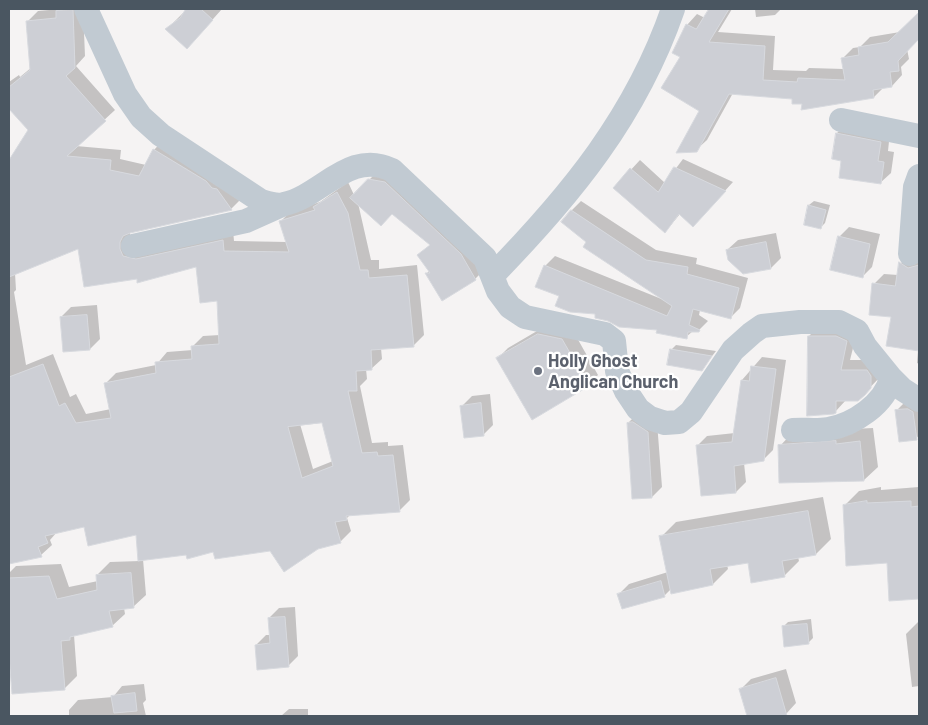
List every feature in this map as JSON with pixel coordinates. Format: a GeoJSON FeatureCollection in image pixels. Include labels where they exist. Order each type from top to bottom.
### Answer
{"type":"FeatureCollection","features":[{"type":"Feature","properties":{"kind":"street"},"geometry":{"type":"LineString","coordinates":[[86,9],[124,94],[141,117],[161,135],[261,201],[284,204]]}},
{"type":"Feature","properties":{"kind":"street"},"geometry":{"type":"LineString","coordinates":[[493,275],[540,226],[599,154],[629,108],[663,39],[673,9]]}},
{"type":"Feature","properties":{"kind":"street"},"geometry":{"type":"LineString","coordinates":[[841,120],[919,136]]}},
{"type":"Feature","properties":{"kind":"street"},"geometry":{"type":"LineString","coordinates":[[133,246],[246,221],[284,204],[353,167],[365,164],[385,166],[392,170],[485,258],[498,291],[510,307],[525,317],[604,334],[614,341],[617,371],[626,391],[638,409],[650,418],[665,423],[679,422],[691,412],[733,350],[762,326],[818,321],[839,322],[857,331],[865,346],[891,378],[902,389],[919,400]]}},
{"type":"Feature","properties":{"kind":"street"},"geometry":{"type":"LineString","coordinates":[[910,254],[915,187],[919,176]]}},
{"type":"Feature","properties":{"kind":"street"},"geometry":{"type":"LineString","coordinates":[[793,430],[828,429],[848,422],[882,398],[889,389],[891,378]]}},
{"type":"Feature","properties":{"kind":"building"},"geometry":{"type":"Polygon","coordinates":[[[186,9],[201,9],[213,20],[187,49],[165,29],[180,18],[186,9]]]}},
{"type":"Feature","properties":{"kind":"building"},"geometry":{"type":"Polygon","coordinates":[[[709,9],[729,9],[709,42],[765,46],[763,80],[797,82],[798,78],[845,80],[841,58],[859,55],[858,47],[888,42],[919,12],[919,39],[898,61],[899,71],[890,72],[892,87],[873,90],[874,98],[801,110],[802,104],[792,104],[792,99],[729,94],[697,152],[676,153],[699,111],[661,88],[680,57],[672,53],[686,24],[696,29],[709,9]]]}},
{"type":"Feature","properties":{"kind":"building"},"geometry":{"type":"Polygon","coordinates":[[[73,10],[75,68],[66,76],[106,121],[67,156],[111,160],[110,170],[139,176],[153,149],[206,181],[212,188],[217,189],[232,210],[130,233],[123,236],[120,242],[123,256],[136,259],[223,240],[224,251],[289,252],[279,221],[315,210],[313,207],[337,192],[348,213],[360,270],[368,270],[369,278],[407,275],[414,347],[371,350],[372,370],[356,371],[357,391],[348,391],[362,453],[377,452],[378,456],[393,455],[400,512],[346,516],[347,520],[335,522],[341,543],[318,549],[284,572],[270,551],[215,559],[213,552],[187,559],[186,555],[138,561],[136,535],[88,546],[84,527],[45,536],[48,543],[38,547],[42,557],[9,564],[9,377],[43,364],[59,406],[65,403],[76,423],[111,418],[104,383],[156,373],[155,362],[192,359],[191,346],[219,344],[217,301],[200,303],[196,267],[137,283],[137,279],[84,287],[78,249],[9,277],[9,160],[28,130],[9,109],[9,87],[30,70],[26,21],[56,18],[56,11],[73,10]],[[322,423],[288,427],[302,478],[333,466],[322,423]]]}},
{"type":"Feature","properties":{"kind":"building"},"geometry":{"type":"Polygon","coordinates":[[[836,133],[881,142],[878,161],[884,162],[881,184],[839,178],[841,161],[832,159],[836,133]]]}},
{"type":"Feature","properties":{"kind":"building"},"geometry":{"type":"Polygon","coordinates":[[[674,167],[726,191],[693,227],[679,214],[665,233],[613,188],[630,168],[658,192],[674,167]]]}},
{"type":"Feature","properties":{"kind":"building"},"geometry":{"type":"Polygon","coordinates":[[[368,179],[385,182],[461,254],[476,280],[442,301],[425,273],[430,273],[417,255],[430,245],[392,214],[381,226],[350,198],[368,179]]]}},
{"type":"Feature","properties":{"kind":"building"},"geometry":{"type":"Polygon","coordinates":[[[808,205],[826,210],[821,229],[804,225],[808,205]]]}},
{"type":"Feature","properties":{"kind":"building"},"geometry":{"type":"Polygon","coordinates":[[[571,210],[646,260],[688,267],[687,274],[739,288],[731,319],[693,309],[689,325],[700,330],[699,332],[688,332],[687,339],[656,333],[657,330],[619,327],[608,321],[595,318],[595,314],[570,312],[555,306],[559,296],[535,287],[544,265],[667,316],[672,306],[583,247],[586,242],[561,222],[571,210]]]}},
{"type":"Feature","properties":{"kind":"building"},"geometry":{"type":"Polygon","coordinates":[[[838,236],[870,244],[863,278],[830,270],[838,236]]]}},
{"type":"Feature","properties":{"kind":"building"},"geometry":{"type":"Polygon","coordinates":[[[766,242],[771,269],[743,274],[728,260],[726,250],[766,242]]]}},
{"type":"Feature","properties":{"kind":"building"},"geometry":{"type":"Polygon","coordinates":[[[899,262],[908,268],[919,265],[919,351],[886,346],[891,317],[869,315],[872,283],[895,286],[899,262]]]}},
{"type":"Feature","properties":{"kind":"building"},"geometry":{"type":"Polygon","coordinates":[[[87,315],[90,350],[63,352],[60,317],[87,315]]]}},
{"type":"Feature","properties":{"kind":"building"},"geometry":{"type":"Polygon","coordinates":[[[538,334],[562,339],[589,386],[532,420],[496,358],[538,334]]]}},
{"type":"Feature","properties":{"kind":"building"},"geometry":{"type":"Polygon","coordinates":[[[808,336],[836,336],[847,341],[841,370],[867,370],[871,376],[871,388],[865,395],[858,401],[836,401],[836,413],[834,414],[807,416],[808,336]]]}},
{"type":"Feature","properties":{"kind":"building"},"geometry":{"type":"Polygon","coordinates":[[[670,349],[712,356],[702,371],[667,365],[670,349]]]}},
{"type":"Feature","properties":{"kind":"building"},"geometry":{"type":"Polygon","coordinates":[[[751,366],[776,369],[764,461],[734,466],[736,493],[701,496],[696,445],[732,442],[741,380],[749,381],[751,366]]]}},
{"type":"Feature","properties":{"kind":"building"},"geometry":{"type":"Polygon","coordinates":[[[481,403],[484,436],[464,438],[460,406],[481,403]]]}},
{"type":"Feature","properties":{"kind":"building"},"geometry":{"type":"Polygon","coordinates":[[[908,409],[913,412],[917,440],[899,442],[895,410],[908,409]]]}},
{"type":"Feature","properties":{"kind":"building"},"geometry":{"type":"Polygon","coordinates":[[[633,422],[648,432],[652,498],[632,499],[627,423],[633,422]]]}},
{"type":"Feature","properties":{"kind":"building"},"geometry":{"type":"Polygon","coordinates":[[[836,441],[836,444],[860,441],[864,481],[779,483],[778,445],[836,441]]]}},
{"type":"Feature","properties":{"kind":"building"},"geometry":{"type":"Polygon","coordinates":[[[867,501],[867,503],[911,501],[911,507],[919,506],[919,599],[889,601],[887,563],[846,566],[843,505],[867,501]]]}},
{"type":"Feature","properties":{"kind":"building"},"geometry":{"type":"Polygon","coordinates":[[[808,511],[816,555],[782,561],[785,577],[751,583],[748,563],[710,569],[713,585],[671,594],[659,536],[808,511]]]}},
{"type":"Feature","properties":{"kind":"building"},"geometry":{"type":"Polygon","coordinates":[[[131,573],[134,608],[109,611],[113,627],[70,637],[70,640],[61,641],[65,690],[12,694],[9,656],[9,578],[49,576],[57,599],[97,590],[96,575],[131,573]]]}},
{"type":"Feature","properties":{"kind":"building"},"geometry":{"type":"Polygon","coordinates":[[[661,581],[665,597],[622,609],[617,594],[661,581]]]}},
{"type":"Feature","properties":{"kind":"building"},"geometry":{"type":"Polygon","coordinates":[[[285,617],[289,667],[257,670],[255,645],[270,643],[268,618],[285,617]]]}},
{"type":"Feature","properties":{"kind":"building"},"geometry":{"type":"Polygon","coordinates":[[[807,624],[809,644],[784,647],[782,626],[807,624]]]}},
{"type":"Feature","properties":{"kind":"building"},"geometry":{"type":"Polygon","coordinates":[[[776,678],[787,716],[747,716],[739,689],[776,678]]]}},
{"type":"Feature","properties":{"kind":"building"},"geometry":{"type":"Polygon","coordinates":[[[135,693],[137,711],[114,713],[111,696],[135,693]]]}},
{"type":"Feature","properties":{"kind":"place","name":"Holly Ghost Anglican Church"},"geometry":{"type":"Point","coordinates":[538,371]}}]}
